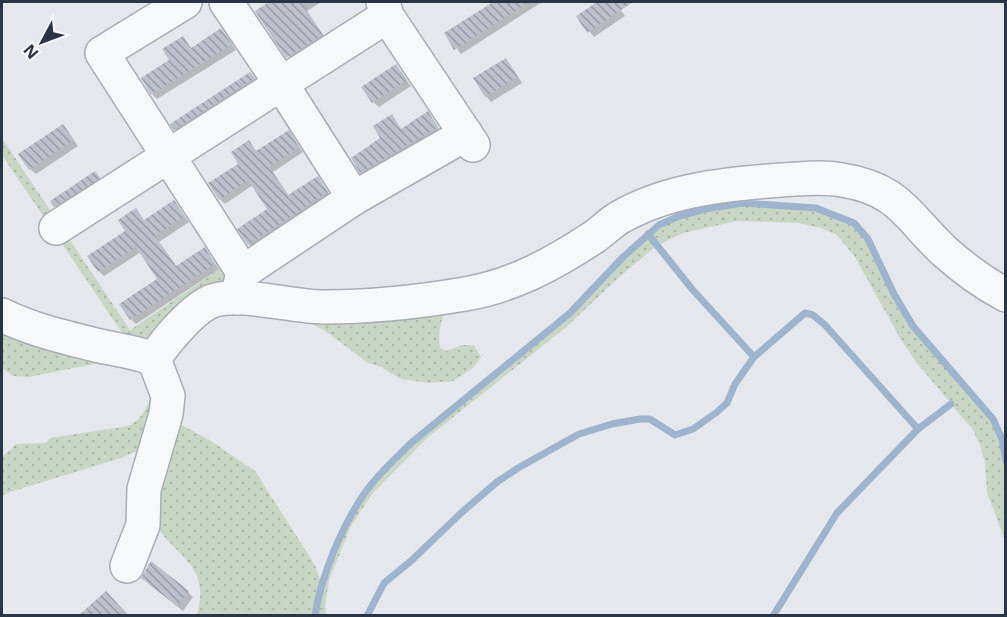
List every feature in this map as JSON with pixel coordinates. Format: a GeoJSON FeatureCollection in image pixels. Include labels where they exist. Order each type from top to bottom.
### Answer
{"type":"FeatureCollection","features":[{"type":"Feature","properties":{"kind":"street"},"geometry":{"type":"LineString","coordinates":[[185,2],[102,53],[168,157],[240,285],[322,307],[391,303],[465,294],[503,286],[536,272],[566,255],[623,215],[656,201],[706,188],[819,177],[865,184],[887,194],[913,217],[951,257],[1005,296]]}},
{"type":"Feature","properties":{"kind":"street"},"geometry":{"type":"LineString","coordinates":[[226,2],[354,198]]}},
{"type":"Feature","properties":{"kind":"street"},"geometry":{"type":"LineString","coordinates":[[56,228],[282,85],[385,9],[469,139],[354,198],[240,285],[213,300],[190,317],[168,337],[154,359]]}},
{"type":"Feature","properties":{"kind":"street"},"geometry":{"type":"LineString","coordinates":[[2,315],[23,326],[135,352],[154,359],[168,396],[166,414],[144,489],[143,525],[127,566]]}},
{"type":"Feature","properties":{"kind":"green space"},"geometry":{"type":"Polygon","coordinates":[[[2,138],[130,330],[231,261],[238,275],[155,339],[131,346],[2,155],[2,138]]]}},
{"type":"Feature","properties":{"kind":"green space"},"geometry":{"type":"Polygon","coordinates":[[[743,205],[801,208],[830,213],[854,225],[862,234],[870,245],[911,327],[982,408],[999,437],[1005,475],[1005,541],[987,492],[985,463],[973,430],[916,362],[855,257],[837,235],[821,228],[798,223],[737,221],[683,233],[658,245],[650,235],[682,217],[743,205]]]}},
{"type":"Feature","properties":{"kind":"green space"},"geometry":{"type":"Polygon","coordinates":[[[648,237],[656,246],[565,328],[427,438],[372,494],[351,526],[329,580],[326,615],[317,615],[324,583],[339,545],[349,521],[366,494],[413,444],[571,314],[624,258],[648,237]]]}},
{"type":"Feature","properties":{"kind":"green space"},"geometry":{"type":"Polygon","coordinates":[[[453,299],[441,322],[440,348],[447,351],[462,345],[474,345],[481,357],[473,368],[453,381],[429,383],[401,379],[381,367],[368,363],[324,330],[304,320],[453,299]]]}},
{"type":"Feature","properties":{"kind":"green space"},"geometry":{"type":"Polygon","coordinates":[[[2,322],[153,368],[152,439],[135,452],[121,458],[2,496],[2,457],[16,444],[46,443],[50,438],[128,426],[141,417],[148,403],[151,388],[148,372],[114,360],[29,377],[13,376],[2,368],[2,322]]]}},
{"type":"Feature","properties":{"kind":"green space"},"geometry":{"type":"Polygon","coordinates":[[[173,420],[211,441],[255,471],[315,565],[321,582],[313,615],[197,615],[200,598],[196,573],[154,522],[173,420]]]}},
{"type":"Feature","properties":{"kind":"building"},"geometry":{"type":"Polygon","coordinates":[[[269,2],[301,2],[323,35],[286,58],[255,11],[269,2]]]}},
{"type":"Feature","properties":{"kind":"building"},"geometry":{"type":"Polygon","coordinates":[[[493,2],[529,2],[454,50],[444,33],[493,2]]]}},
{"type":"Feature","properties":{"kind":"building"},"geometry":{"type":"Polygon","coordinates":[[[597,2],[633,2],[587,33],[576,16],[597,2]]]}},
{"type":"Feature","properties":{"kind":"building"},"geometry":{"type":"Polygon","coordinates":[[[221,28],[232,44],[151,95],[141,78],[169,60],[162,49],[183,36],[191,48],[221,28]]]}},
{"type":"Feature","properties":{"kind":"building"},"geometry":{"type":"Polygon","coordinates":[[[506,58],[518,77],[485,97],[473,78],[506,58]]]}},
{"type":"Feature","properties":{"kind":"building"},"geometry":{"type":"Polygon","coordinates":[[[396,64],[407,80],[372,103],[361,87],[396,64]]]}},
{"type":"Feature","properties":{"kind":"building"},"geometry":{"type":"Polygon","coordinates":[[[250,72],[255,78],[174,130],[170,124],[250,72]]]}},
{"type":"Feature","properties":{"kind":"building"},"geometry":{"type":"Polygon","coordinates":[[[428,111],[438,127],[360,173],[351,158],[380,138],[373,126],[392,114],[401,129],[428,111]]]}},
{"type":"Feature","properties":{"kind":"building"},"geometry":{"type":"Polygon","coordinates":[[[63,124],[74,140],[29,170],[18,154],[63,124]]]}},
{"type":"Feature","properties":{"kind":"building"},"geometry":{"type":"Polygon","coordinates":[[[289,130],[299,147],[269,167],[288,195],[318,176],[328,192],[248,245],[237,229],[267,209],[248,180],[219,200],[208,183],[238,164],[231,152],[249,140],[256,151],[289,130]]]}},
{"type":"Feature","properties":{"kind":"building"},"geometry":{"type":"Polygon","coordinates":[[[95,171],[100,178],[54,207],[50,201],[95,171]]]}},
{"type":"Feature","properties":{"kind":"building"},"geometry":{"type":"Polygon","coordinates":[[[174,200],[185,216],[155,236],[176,266],[205,247],[215,264],[130,320],[119,304],[157,279],[136,247],[98,272],[87,256],[125,231],[118,220],[136,208],[144,220],[174,200]]]}},
{"type":"Feature","properties":{"kind":"building"},"geometry":{"type":"Polygon","coordinates":[[[151,561],[189,591],[177,606],[141,578],[151,561]]]}},
{"type":"Feature","properties":{"kind":"building"},"geometry":{"type":"Polygon","coordinates":[[[106,591],[128,615],[79,615],[106,591]]]}},
{"type":"Feature","properties":{"kind":"waterway"},"geometry":{"type":"LineString","coordinates":[[315,616],[327,569],[340,537],[364,494],[386,467],[411,443],[570,313],[623,257],[659,225],[679,216],[705,209],[743,203],[816,208],[854,223],[868,239],[894,294],[913,326],[993,419],[1002,439],[1006,461]]}},
{"type":"Feature","properties":{"kind":"waterway"},"geometry":{"type":"LineString","coordinates":[[648,234],[692,289],[754,357]]}},
{"type":"Feature","properties":{"kind":"waterway"},"geometry":{"type":"LineString","coordinates":[[367,616],[384,583],[497,482],[579,434],[612,424],[650,419],[675,435],[693,429],[727,403],[735,384],[754,357],[805,313],[813,315],[825,325],[918,429]]}},
{"type":"Feature","properties":{"kind":"waterway"},"geometry":{"type":"LineString","coordinates":[[773,616],[837,513],[918,429],[951,404]]}}]}
